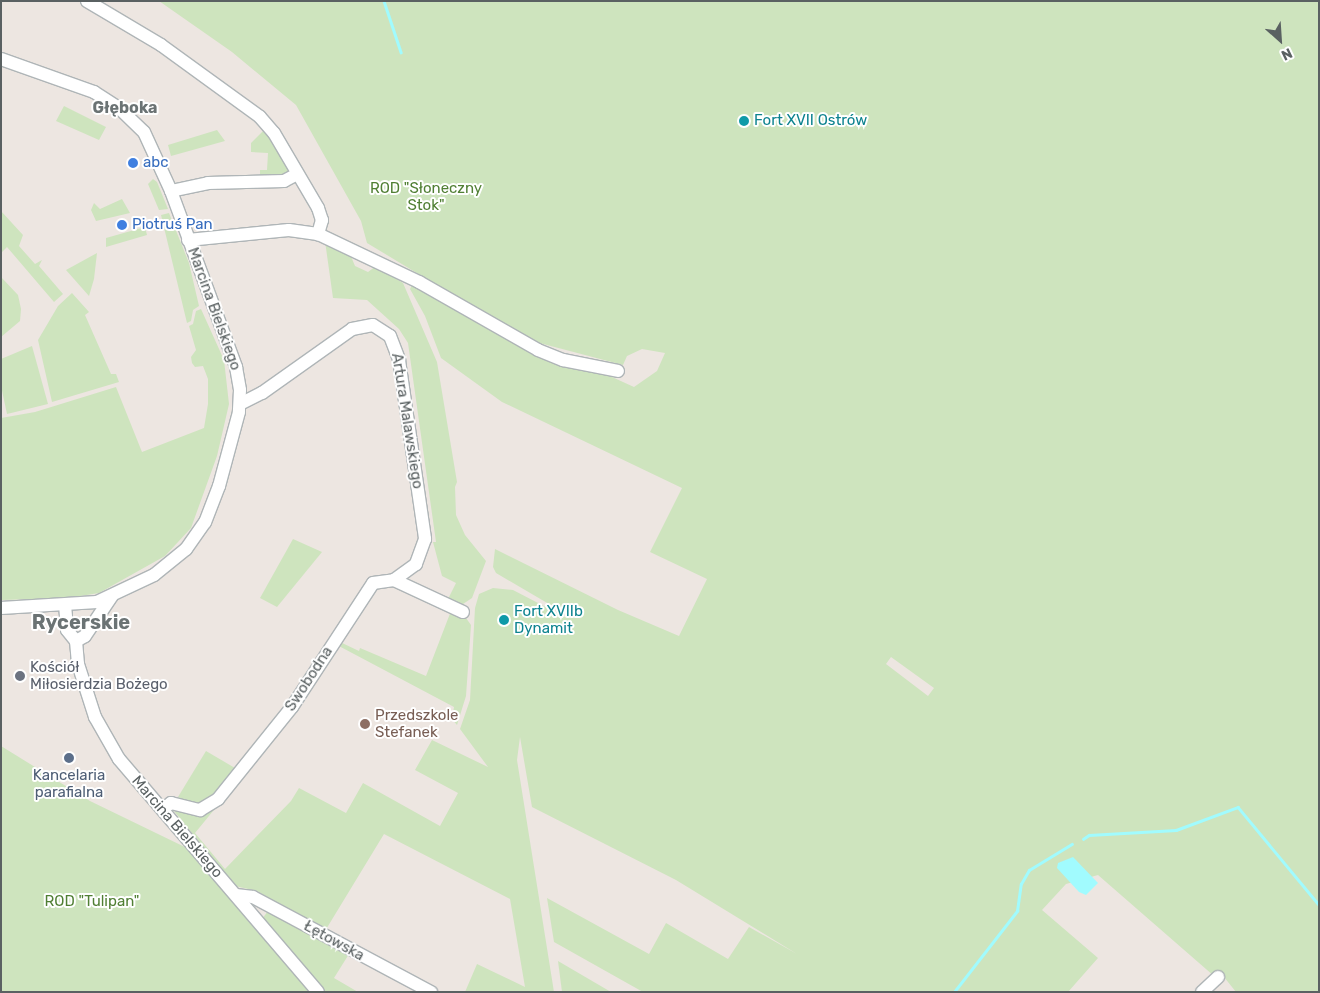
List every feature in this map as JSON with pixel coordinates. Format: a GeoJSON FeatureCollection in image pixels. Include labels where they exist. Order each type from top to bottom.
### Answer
{"type":"FeatureCollection","features":[{"type":"Feature","properties":{"kind":"street"},"geometry":{"type":"LineString","coordinates":[[87,1],[161,45],[260,117],[274,133],[318,208],[322,220],[318,234]]}},
{"type":"Feature","properties":{"kind":"street","name":"Marcina Bielskiego"},"geometry":{"type":"LineString","coordinates":[[1,59],[79,84],[120,109],[144,132],[154,146],[236,367],[240,404],[219,486],[197,536],[154,575],[112,596],[84,604],[65,605],[67,630],[76,641],[78,664],[101,730],[122,763],[164,809],[318,992]]}},
{"type":"Feature","properties":{"kind":"street"},"geometry":{"type":"LineString","coordinates":[[171,191],[208,183],[284,181],[297,174]]}},
{"type":"Feature","properties":{"kind":"street","name":"Marcina Bielskiego"},"geometry":{"type":"LineString","coordinates":[[188,240],[289,230],[318,234],[419,282],[538,350],[563,360],[618,371]]}},
{"type":"Feature","properties":{"kind":"street","name":"Artura Malawskiego"},"geometry":{"type":"LineString","coordinates":[[240,404],[262,393],[352,328],[373,326],[394,342],[425,538],[416,564],[394,580]]}},
{"type":"Feature","properties":{"kind":"street"},"geometry":{"type":"LineString","coordinates":[[394,580],[463,612]]}},
{"type":"Feature","properties":{"kind":"street","name":"Swobodna"},"geometry":{"type":"LineString","coordinates":[[164,809],[171,803],[200,810],[218,800],[292,707],[369,588],[380,581],[394,580]]}},
{"type":"Feature","properties":{"kind":"street","name":"Marcina Bielskiego"},"geometry":{"type":"LineString","coordinates":[[76,641],[95,621],[112,596]]}},
{"type":"Feature","properties":{"kind":"street"},"geometry":{"type":"LineString","coordinates":[[84,604],[95,621]]}},
{"type":"Feature","properties":{"kind":"street"},"geometry":{"type":"LineString","coordinates":[[1,608],[65,605]]}},
{"type":"Feature","properties":{"kind":"street","name":"Łętowska"},"geometry":{"type":"LineString","coordinates":[[236,895],[253,897],[431,992]]}},
{"type":"Feature","properties":{"kind":"street"},"geometry":{"type":"LineString","coordinates":[[1202,992],[1218,978]]}},
{"type":"Feature","properties":{"kind":"green space","name":"ROD \"Słoneczny Stok\""},"geometry":{"type":"Polygon","coordinates":[[[159,1],[1319,1],[1319,992],[1236,992],[1220,972],[1214,976],[1098,875],[1066,884],[1042,910],[1098,958],[1068,992],[643,992],[554,942],[547,898],[649,954],[666,923],[728,959],[749,927],[797,954],[676,880],[532,807],[520,737],[517,760],[554,992],[465,992],[477,964],[525,987],[510,899],[384,834],[325,931],[257,891],[235,886],[174,811],[195,815],[218,805],[195,833],[225,869],[291,801],[299,788],[346,813],[363,783],[440,826],[458,793],[415,770],[432,740],[488,767],[460,729],[470,700],[475,608],[479,594],[493,588],[513,590],[565,617],[566,614],[496,573],[493,567],[495,549],[618,610],[679,636],[707,579],[650,552],[682,488],[502,402],[441,358],[425,316],[410,289],[413,283],[547,358],[612,377],[634,387],[657,371],[665,353],[642,349],[627,356],[623,365],[528,340],[367,243],[361,221],[296,105],[232,52],[159,1]],[[891,657],[886,664],[928,696],[934,688],[891,657]]]}},
{"type":"Feature","properties":{"kind":"green space"},"geometry":{"type":"Polygon","coordinates":[[[64,106],[106,127],[99,140],[56,121],[64,106]]]}},
{"type":"Feature","properties":{"kind":"green space"},"geometry":{"type":"Polygon","coordinates":[[[217,130],[225,141],[171,156],[168,145],[217,130]]]}},
{"type":"Feature","properties":{"kind":"green space"},"geometry":{"type":"Polygon","coordinates":[[[264,130],[268,131],[289,168],[286,175],[260,179],[260,170],[267,170],[268,153],[251,152],[251,143],[264,130]]]}},
{"type":"Feature","properties":{"kind":"green space"},"geometry":{"type":"Polygon","coordinates":[[[153,179],[157,182],[168,209],[159,210],[148,184],[153,179]]]}},
{"type":"Feature","properties":{"kind":"green space"},"geometry":{"type":"Polygon","coordinates":[[[122,199],[130,213],[96,221],[91,210],[94,203],[100,209],[122,199]]]}},
{"type":"Feature","properties":{"kind":"green space"},"geometry":{"type":"Polygon","coordinates":[[[1,211],[23,235],[19,246],[35,264],[42,260],[39,266],[63,294],[54,302],[7,247],[1,253],[1,211]]]}},
{"type":"Feature","properties":{"kind":"green space"},"geometry":{"type":"Polygon","coordinates":[[[169,213],[189,263],[199,306],[193,310],[191,321],[187,323],[161,215],[169,213]]]}},
{"type":"Feature","properties":{"kind":"green space"},"geometry":{"type":"Polygon","coordinates":[[[145,227],[147,235],[106,247],[106,238],[145,227]]]}},
{"type":"Feature","properties":{"kind":"green space"},"geometry":{"type":"Polygon","coordinates":[[[325,241],[350,254],[355,266],[368,272],[376,266],[403,283],[437,362],[457,482],[455,487],[456,515],[465,535],[486,561],[472,598],[460,606],[448,599],[456,583],[442,576],[433,542],[436,542],[408,343],[399,329],[367,300],[333,298],[325,241]]]}},
{"type":"Feature","properties":{"kind":"green space"},"geometry":{"type":"Polygon","coordinates":[[[97,253],[94,279],[89,296],[66,270],[97,253]]]}},
{"type":"Feature","properties":{"kind":"green space"},"geometry":{"type":"Polygon","coordinates":[[[1,277],[18,295],[21,309],[20,321],[1,337],[1,277]]]}},
{"type":"Feature","properties":{"kind":"green space"},"geometry":{"type":"Polygon","coordinates":[[[72,293],[89,312],[85,315],[111,374],[116,374],[119,382],[52,402],[38,340],[58,306],[72,293]]]}},
{"type":"Feature","properties":{"kind":"green space"},"geometry":{"type":"Polygon","coordinates":[[[201,309],[224,360],[229,404],[217,456],[191,528],[165,556],[99,593],[68,598],[1,600],[1,418],[35,412],[116,387],[142,452],[204,428],[208,404],[208,379],[203,366],[195,367],[192,363],[191,357],[196,350],[189,326],[193,324],[196,311],[201,309]]]}},
{"type":"Feature","properties":{"kind":"green space"},"geometry":{"type":"Polygon","coordinates":[[[32,346],[48,404],[7,414],[1,386],[1,359],[32,346]]]}},
{"type":"Feature","properties":{"kind":"green space"},"geometry":{"type":"Polygon","coordinates":[[[293,539],[322,552],[277,607],[260,598],[293,539]]]}},
{"type":"Feature","properties":{"kind":"green space"},"geometry":{"type":"Polygon","coordinates":[[[451,611],[466,618],[471,625],[466,696],[457,725],[452,719],[454,707],[337,645],[340,642],[359,651],[360,648],[426,676],[451,611]]]}},
{"type":"Feature","properties":{"kind":"green space","name":"ROD \"Tulipan\""},"geometry":{"type":"Polygon","coordinates":[[[1,746],[90,801],[191,850],[312,992],[1,992],[1,746]]]}},
{"type":"Feature","properties":{"kind":"green space"},"geometry":{"type":"Polygon","coordinates":[[[206,751],[235,768],[216,795],[202,805],[185,801],[178,797],[206,751]]]}},
{"type":"Feature","properties":{"kind":"green space"},"geometry":{"type":"Polygon","coordinates":[[[268,911],[349,954],[334,978],[358,992],[324,992],[262,919],[268,911]]]}},
{"type":"Feature","properties":{"kind":"green space"},"geometry":{"type":"Polygon","coordinates":[[[558,961],[611,992],[562,992],[558,961]]]}},
{"type":"Feature","properties":{"kind":"water"},"geometry":{"type":"Polygon","coordinates":[[[1073,857],[1098,883],[1086,895],[1079,892],[1057,868],[1058,863],[1073,857]]]}},
{"type":"Feature","properties":{"kind":"waterway"},"geometry":{"type":"LineString","coordinates":[[384,1],[401,52]]}},
{"type":"Feature","properties":{"kind":"waterway"},"geometry":{"type":"LineString","coordinates":[[1083,839],[1089,835],[1176,830],[1238,807],[1319,905]]}},
{"type":"Feature","properties":{"kind":"waterway"},"geometry":{"type":"LineString","coordinates":[[954,992],[1017,911],[1021,884],[1029,870],[1072,844]]}},
{"type":"Feature","properties":{"kind":"place","name":"Fort XVII Ostrów"},"geometry":{"type":"Point","coordinates":[744,121]}},
{"type":"Feature","properties":{"kind":"place","name":"abc"},"geometry":{"type":"Point","coordinates":[133,163]}},
{"type":"Feature","properties":{"kind":"place","name":"Piotruś Pan"},"geometry":{"type":"Point","coordinates":[122,225]}},
{"type":"Feature","properties":{"kind":"place","name":"Fort XVIIb Dynamit"},"geometry":{"type":"Point","coordinates":[504,620]}},
{"type":"Feature","properties":{"kind":"place","name":"Kościół Miłosierdzia Bożego"},"geometry":{"type":"Point","coordinates":[20,676]}},
{"type":"Feature","properties":{"kind":"place","name":"Przedszkole Stefanek"},"geometry":{"type":"Point","coordinates":[365,724]}},
{"type":"Feature","properties":{"kind":"place","name":"Kancelaria parafialna"},"geometry":{"type":"Point","coordinates":[69,758]}},
{"type":"Feature","properties":{"kind":"district","name":"Głęboka"},"geometry":{"type":"Point","coordinates":[125,108]}},
{"type":"Feature","properties":{"kind":"district","name":"Rycerskie"},"geometry":{"type":"Point","coordinates":[81,622]}}]}
